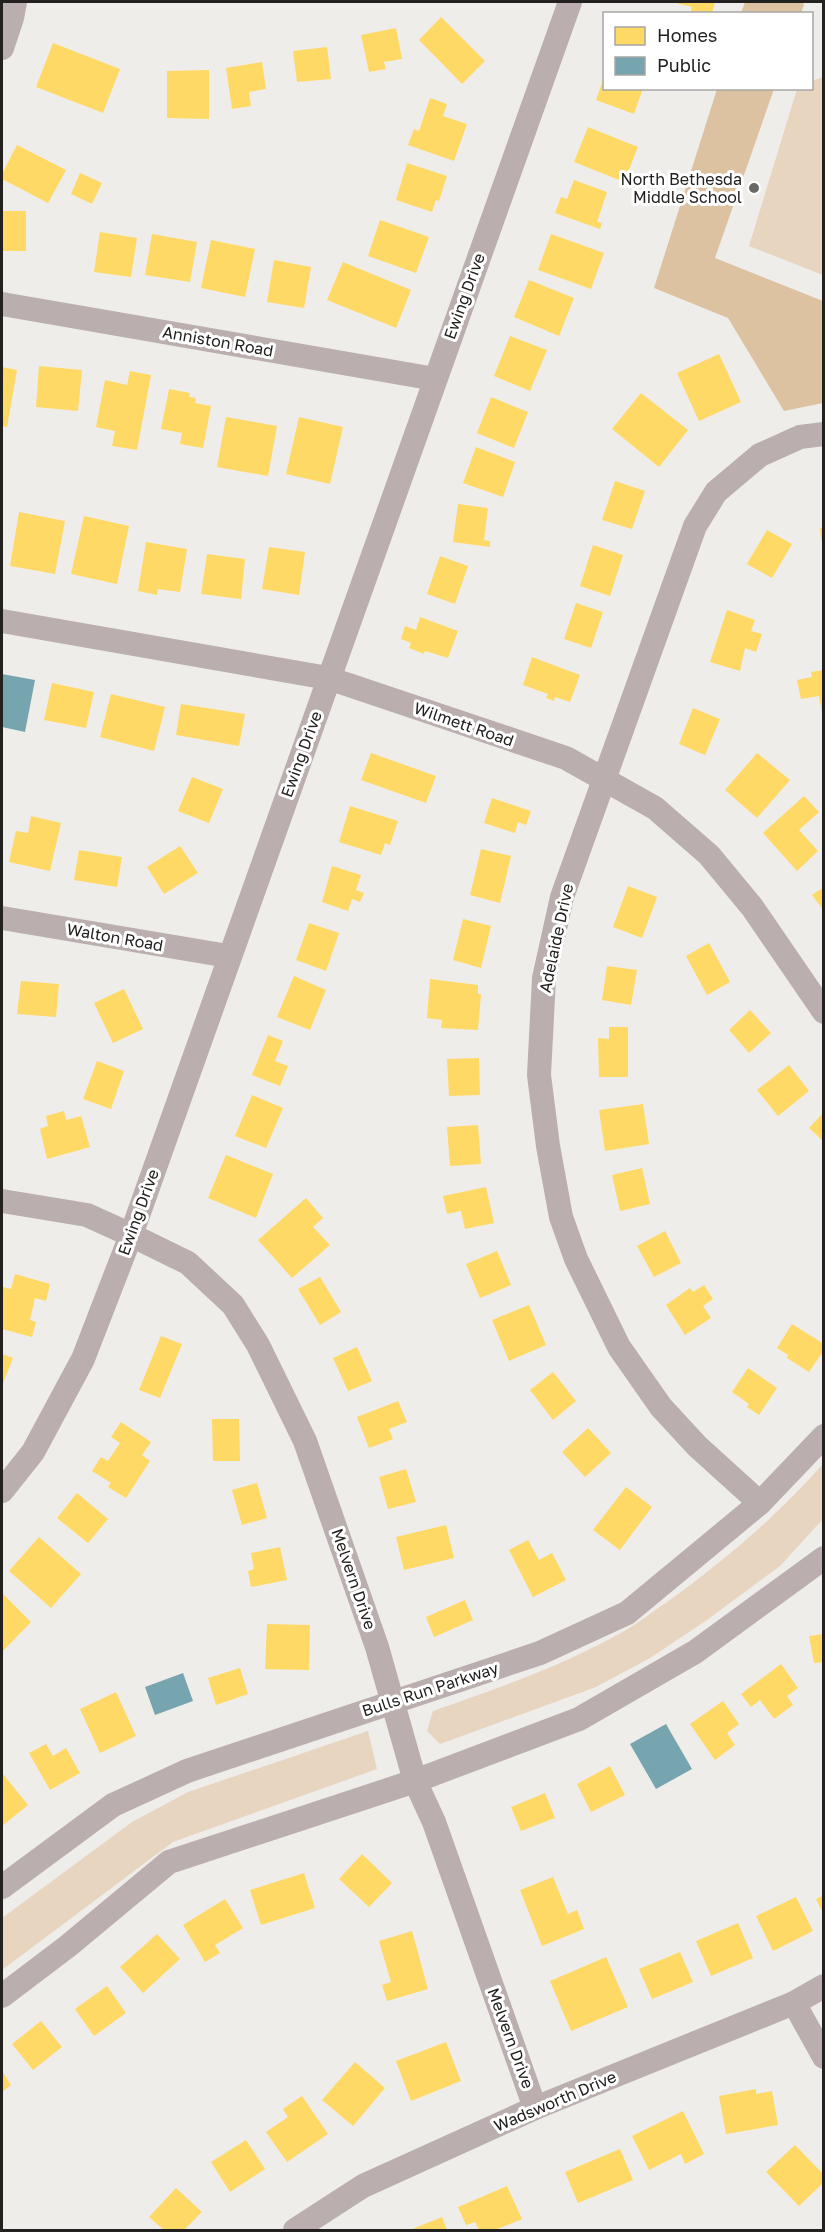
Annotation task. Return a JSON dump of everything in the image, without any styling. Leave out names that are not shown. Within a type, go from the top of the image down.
[{"type":"street","points":[[2,48],[15,2]]},
{"type":"street","name":"Ewing Drive","points":[[2,1491],[33,1452],[83,1359],[130,1235],[570,2]]},
{"type":"street","name":"Anniston Road","points":[[2,304],[435,379]]},
{"type":"street","name":"Adelaide Drive","points":[[760,1503],[697,1446],[661,1407],[619,1347],[576,1258],[561,1216],[548,1146],[539,1075],[544,978],[562,897],[695,526],[716,492],[760,455],[800,437],[824,434]]},
{"type":"street","name":"Wilmett Road","points":[[2,621],[328,678],[566,758],[655,808],[709,855],[752,908],[824,1012]]},
{"type":"street","name":"Walton Road","points":[[2,918],[228,956]]},
{"type":"street","name":"Melvern Drive","points":[[2,1201],[87,1215],[188,1263],[233,1305],[258,1345],[305,1441],[378,1647],[415,1781],[434,1822],[536,2108]]},
{"type":"street","name":"Bulls Run Parkway","points":[[2,1887],[113,1805],[187,1771],[540,1653],[627,1613],[760,1503],[824,1436]]},
{"type":"street","points":[[2,1996],[68,1946],[169,1862],[415,1781],[579,1719],[695,1652],[823,1559]]},
{"type":"street","name":"Wadsworth Drive","points":[[295,2230],[363,2186],[536,2108],[794,2002],[824,1986]]},
{"type":"street","points":[[794,2002],[824,2056]]},
{"type":"shaded area","points":[[745,2],[803,2],[804,5],[801,12],[741,12]]},
{"type":"shaded area","points":[[824,77],[823,275],[749,246],[797,90],[813,90],[813,81]]},
{"type":"shaded area","points":[[717,90],[774,90],[715,258],[823,301],[823,403],[784,411],[728,318],[654,288]]},
{"type":"shaded area","points":[[823,1464],[823,1519],[780,1566],[707,1620],[650,1658],[596,1687],[440,1744],[427,1731],[433,1711],[556,1665],[603,1643],[636,1624],[688,1587],[749,1537]]},
{"type":"shaded area","points":[[368,1731],[377,1769],[173,1842],[2,1970],[2,1918],[132,1822],[188,1792]]},
{"type":"building: Homes","points":[[672,2],[715,2],[712,12],[690,12],[692,7]]},
{"type":"building: Homes","points":[[441,17],[485,61],[462,84],[419,40]]},
{"type":"building: Homes","points":[[396,28],[402,59],[384,62],[386,69],[369,72],[361,35]]},
{"type":"building: Homes","points":[[53,43],[120,69],[103,113],[36,87]]},
{"type":"building: Homes","points":[[327,47],[331,79],[297,82],[293,51]]},
{"type":"building: Homes","points":[[262,62],[266,89],[249,92],[251,106],[232,109],[226,68]]},
{"type":"building: Homes","points":[[209,70],[209,119],[167,118],[167,71]]},
{"type":"building: Homes","points":[[603,80],[603,90],[642,90],[634,114],[596,100]]},
{"type":"building: Homes","points":[[430,98],[447,104],[443,116],[467,124],[454,161],[408,145],[414,129],[419,131]]},
{"type":"building: Homes","points":[[588,127],[638,147],[624,182],[574,162]]},
{"type":"building: Homes","points":[[17,145],[66,170],[48,203],[2,179],[2,174]]},
{"type":"building: Homes","points":[[407,163],[447,176],[439,201],[436,200],[432,212],[396,200]]},
{"type":"building: Homes","points":[[80,173],[102,183],[92,204],[71,194]]},
{"type":"building: Homes","points":[[574,180],[607,192],[597,222],[602,223],[600,229],[555,213],[561,197],[567,199]]},
{"type":"building: Homes","points":[[2,211],[26,211],[26,251],[2,251]]},
{"type":"building: Homes","points":[[380,220],[429,237],[416,273],[368,256]]},
{"type":"building: Homes","points":[[100,232],[137,238],[131,277],[94,272]]},
{"type":"building: Homes","points":[[152,234],[197,242],[190,282],[145,275]]},
{"type":"building: Homes","points":[[551,234],[604,253],[591,289],[538,270]]},
{"type":"building: Homes","points":[[211,240],[255,249],[245,297],[201,288]]},
{"type":"building: Homes","points":[[274,260],[311,267],[304,308],[267,302]]},
{"type":"building: Homes","points":[[343,262],[411,290],[396,328],[327,300]]},
{"type":"building: Homes","points":[[529,280],[574,298],[559,336],[514,317]]},
{"type":"building: Homes","points":[[510,336],[547,350],[530,391],[494,376]]},
{"type":"building: Homes","points":[[719,354],[741,402],[699,421],[677,373]]},
{"type":"building: Homes","points":[[39,366],[82,370],[78,411],[36,407]]},
{"type":"building: Homes","points":[[2,367],[17,370],[7,427],[2,426]]},
{"type":"building: Homes","points":[[130,371],[151,375],[137,450],[112,446],[115,431],[96,427],[105,380],[127,385]]},
{"type":"building: Homes","points":[[169,389],[190,393],[189,397],[196,398],[195,403],[211,406],[203,448],[180,444],[182,433],[161,429]]},
{"type":"building: Homes","points":[[641,393],[688,430],[659,467],[612,429]]},
{"type":"building: Homes","points":[[491,397],[528,412],[514,448],[477,433]]},
{"type":"building: Homes","points":[[226,417],[277,426],[268,476],[217,467]]},
{"type":"building: Homes","points":[[299,417],[343,427],[330,484],[286,474]]},
{"type":"building: Homes","points":[[476,447],[515,462],[503,497],[463,483]]},
{"type":"building: Homes","points":[[615,481],[645,491],[632,529],[602,520]]},
{"type":"building: Homes","points":[[458,504],[488,508],[484,540],[490,541],[490,547],[453,542]]},
{"type":"building: Homes","points":[[19,512],[65,521],[55,574],[10,566]]},
{"type":"building: Homes","points":[[84,516],[129,526],[117,584],[71,574]]},
{"type":"building: Homes","points":[[820,528],[824,528],[824,540],[821,540]]},
{"type":"building: Homes","points":[[767,530],[792,544],[772,578],[747,564]]},
{"type":"building: Homes","points":[[146,542],[187,549],[180,592],[158,589],[157,595],[138,591]]},
{"type":"building: Homes","points":[[593,545],[623,555],[610,596],[580,586]]},
{"type":"building: Homes","points":[[269,547],[305,552],[299,595],[262,589]]},
{"type":"building: Homes","points":[[207,554],[245,559],[241,599],[201,594]]},
{"type":"building: Homes","points":[[440,556],[468,566],[455,604],[427,594]]},
{"type":"building: Homes","points":[[576,603],[603,612],[591,648],[564,639]]},
{"type":"building: Homes","points":[[727,610],[755,620],[751,631],[762,634],[756,652],[745,648],[740,671],[710,662]]},
{"type":"building: Homes","points":[[420,617],[458,631],[448,658],[425,651],[424,654],[409,648],[411,643],[401,639],[405,626],[416,630]]},
{"type":"building: Homes","points":[[532,657],[580,675],[570,702],[555,697],[554,701],[546,698],[548,694],[523,685]]},
{"type":"building: Homes","points":[[824,670],[824,713],[822,713],[819,696],[801,699],[797,680],[812,677],[811,672]]},
{"type":"building: Homes","points":[[52,683],[94,692],[86,728],[44,720]]},
{"type":"building: Homes","points":[[111,694],[165,707],[154,751],[100,737]]},
{"type":"building: Homes","points":[[181,704],[245,714],[239,746],[176,735]]},
{"type":"building: Homes","points":[[693,708],[720,719],[705,755],[679,744]]},
{"type":"building: Homes","points":[[371,753],[436,776],[426,803],[361,780]]},
{"type":"building: Homes","points":[[757,753],[790,780],[757,818],[725,790]]},
{"type":"building: Homes","points":[[192,777],[223,789],[209,823],[178,811]]},
{"type":"building: Homes","points":[[804,796],[819,812],[799,830],[818,851],[797,871],[763,833]]},
{"type":"building: Homes","points":[[492,798],[531,811],[526,825],[518,822],[515,833],[484,823]]},
{"type":"building: Homes","points":[[350,806],[398,821],[390,845],[385,843],[381,855],[339,842]]},
{"type":"building: Homes","points":[[31,816],[61,823],[50,871],[9,862],[16,831],[28,833]]},
{"type":"building: Homes","points":[[180,846],[198,873],[164,894],[147,867]]},
{"type":"building: Homes","points":[[481,849],[511,856],[500,903],[470,895]]},
{"type":"building: Homes","points":[[79,850],[122,857],[117,887],[74,880]]},
{"type":"building: Homes","points":[[332,866],[361,875],[356,890],[364,893],[360,902],[352,899],[348,911],[322,902]]},
{"type":"building: Homes","points":[[628,886],[657,897],[642,938],[613,927]]},
{"type":"building: Homes","points":[[824,887],[824,911],[812,895]]},
{"type":"building: Homes","points":[[463,919],[491,926],[481,968],[453,960]]},
{"type":"building: Homes","points":[[309,923],[339,933],[326,971],[296,960]]},
{"type":"building: Homes","points":[[709,943],[730,982],[707,995],[686,956]]},
{"type":"building: Homes","points":[[607,966],[637,970],[631,1005],[602,1000]]},
{"type":"building: Homes","points":[[294,976],[326,990],[310,1030],[277,1017]]},
{"type":"building: Homes","points":[[430,979],[478,985],[478,994],[481,994],[478,1030],[441,1028],[442,1020],[427,1018]]},
{"type":"building: Homes","points":[[21,981],[59,984],[56,1017],[17,1014]]},
{"type":"building: Homes","points":[[124,989],[143,1029],[113,1043],[94,1003]]},
{"type":"building: Homes","points":[[750,1010],[771,1033],[749,1053],[729,1030]]},
{"type":"building: Homes","points":[[609,1027],[628,1027],[628,1077],[599,1077],[598,1038],[609,1039]]},
{"type":"building: Homes","points":[[268,1035],[283,1041],[275,1061],[288,1066],[280,1086],[252,1075]]},
{"type":"building: Homes","points":[[479,1058],[480,1095],[449,1096],[447,1059]]},
{"type":"building: Homes","points":[[97,1061],[124,1071],[111,1109],[83,1099]]},
{"type":"building: Homes","points":[[789,1065],[809,1091],[778,1116],[757,1090]]},
{"type":"building: Homes","points":[[252,1095],[283,1108],[266,1148],[235,1136]]},
{"type":"building: Homes","points":[[643,1104],[649,1144],[605,1151],[599,1110]]},
{"type":"building: Homes","points":[[64,1111],[66,1120],[81,1116],[90,1147],[47,1159],[40,1129],[48,1126],[46,1116]]},
{"type":"building: Homes","points":[[824,1112],[824,1142],[809,1128]]},
{"type":"building: Homes","points":[[478,1125],[481,1164],[450,1166],[447,1127]]},
{"type":"building: Homes","points":[[226,1155],[273,1174],[256,1218],[208,1198]]},
{"type":"building: Homes","points":[[642,1168],[650,1204],[620,1211],[612,1175]]},
{"type":"building: Homes","points":[[486,1187],[494,1223],[465,1229],[461,1211],[447,1214],[443,1196]]},
{"type":"building: Homes","points":[[306,1198],[323,1218],[313,1227],[330,1245],[292,1278],[258,1240]]},
{"type":"building: Homes","points":[[665,1231],[681,1263],[654,1277],[637,1246]]},
{"type":"building: Homes","points":[[497,1251],[511,1285],[480,1298],[466,1264]]},
{"type":"building: Homes","points":[[15,1274],[50,1284],[46,1301],[35,1298],[30,1320],[36,1322],[32,1337],[2,1329],[2,1291],[3,1287],[11,1289]]},
{"type":"building: Homes","points":[[320,1277],[341,1312],[320,1325],[298,1289]]},
{"type":"building: Homes","points":[[704,1285],[713,1299],[703,1306],[711,1318],[685,1335],[666,1305],[690,1288],[693,1292]]},
{"type":"building: Homes","points":[[529,1305],[546,1345],[509,1361],[492,1320]]},
{"type":"building: Homes","points":[[792,1324],[824,1344],[824,1350],[809,1372],[787,1358],[788,1355],[777,1348]]},
{"type":"building: Homes","points":[[161,1336],[182,1344],[160,1398],[139,1390]]},
{"type":"building: Homes","points":[[357,1347],[372,1381],[348,1391],[333,1358]]},
{"type":"building: Homes","points":[[2,1354],[13,1358],[2,1386]]},
{"type":"building: Homes","points":[[748,1368],[777,1388],[759,1415],[747,1407],[749,1404],[732,1392]]},
{"type":"building: Homes","points":[[553,1372],[576,1401],[553,1420],[530,1390]]},
{"type":"building: Homes","points":[[398,1401],[407,1422],[389,1429],[393,1439],[369,1448],[357,1417]]},
{"type":"building: Homes","points":[[212,1419],[239,1419],[240,1461],[213,1461]]},
{"type":"building: Homes","points":[[121,1422],[151,1442],[142,1455],[150,1461],[126,1498],[108,1487],[111,1483],[92,1471],[101,1457],[108,1461],[120,1443],[111,1437]]},
{"type":"building: Homes","points":[[588,1428],[611,1453],[585,1477],[562,1452]]},
{"type":"building: Homes","points":[[406,1469],[416,1502],[388,1509],[379,1477]]},
{"type":"building: Homes","points":[[257,1483],[267,1518],[242,1525],[232,1490]]},
{"type":"building: Homes","points":[[626,1487],[652,1507],[620,1550],[593,1530]]},
{"type":"building: Homes","points":[[77,1493],[108,1519],[88,1543],[57,1518]]},
{"type":"building: Homes","points":[[446,1525],[454,1558],[404,1570],[396,1537]]},
{"type":"building: Homes","points":[[39,1537],[81,1574],[51,1608],[9,1571]]},
{"type":"building: Homes","points":[[528,1540],[539,1560],[552,1553],[566,1580],[533,1597],[509,1550]]},
{"type":"building: Homes","points":[[280,1547],[287,1580],[251,1587],[248,1571],[254,1569],[251,1553]]},
{"type":"building: Homes","points":[[2,1593],[31,1622],[2,1652]]},
{"type":"building: Homes","points":[[465,1600],[473,1620],[434,1637],[426,1617]]},
{"type":"building: Homes","points":[[267,1624],[310,1625],[309,1670],[265,1669]]},
{"type":"building: Homes","points":[[824,1634],[824,1662],[814,1663],[809,1636]]},
{"type":"building: Homes","points":[[781,1664],[798,1688],[787,1696],[793,1705],[774,1719],[760,1700],[751,1707],[741,1694]]},
{"type":"building: Homes","points":[[240,1668],[248,1694],[216,1705],[208,1678]]},
{"type":"building: Homes","points":[[116,1692],[136,1736],[100,1753],[80,1709]]},
{"type":"building: Homes","points":[[723,1701],[739,1724],[727,1733],[735,1745],[715,1760],[690,1724]]},
{"type":"building: Homes","points":[[46,1744],[53,1756],[66,1748],[80,1773],[50,1790],[29,1753]]},
{"type":"building: Homes","points":[[610,1766],[625,1795],[591,1812],[577,1784]]},
{"type":"building: Homes","points":[[2,1775],[28,1805],[2,1826]]},
{"type":"building: Homes","points":[[545,1793],[555,1818],[521,1831],[511,1807]]},
{"type":"building: Homes","points":[[362,1854],[392,1883],[369,1907],[339,1879]]},
{"type":"building: Homes","points":[[304,1873],[315,1908],[261,1925],[250,1890]]},
{"type":"building: Homes","points":[[553,1877],[568,1914],[577,1910],[584,1929],[542,1946],[520,1890]]},
{"type":"building: Homes","points":[[824,1895],[824,1915],[816,1899]]},
{"type":"building: Homes","points":[[796,1897],[813,1931],[773,1951],[756,1916]]},
{"type":"building: Homes","points":[[225,1899],[243,1928],[215,1945],[220,1953],[205,1962],[183,1925]]},
{"type":"building: Homes","points":[[738,1923],[753,1958],[711,1976],[696,1941]]},
{"type":"building: Homes","points":[[412,1931],[428,1989],[387,2001],[382,1985],[391,1982],[379,1941]]},
{"type":"building: Homes","points":[[157,1934],[180,1959],[143,1993],[120,1967]]},
{"type":"building: Homes","points":[[680,1952],[693,1982],[652,1999],[639,1969]]},
{"type":"building: Homes","points":[[606,1957],[628,2007],[571,2031],[550,1981]]},
{"type":"building: Homes","points":[[107,1986],[126,2013],[94,2036],[75,2009]]},
{"type":"building: Homes","points":[[41,2021],[62,2047],[33,2070],[12,2044]]},
{"type":"building: Homes","points":[[446,2042],[461,2081],[411,2101],[396,2061]]},
{"type":"building: Homes","points":[[355,2062],[385,2088],[353,2126],[322,2100]]},
{"type":"building: Homes","points":[[2,2071],[11,2085],[2,2092]]},
{"type":"building: Homes","points":[[756,2089],[756,2094],[772,2091],[778,2125],[726,2134],[719,2096]]},
{"type":"building: Homes","points":[[302,2096],[328,2134],[287,2162],[266,2132],[288,2117],[283,2109]]},
{"type":"building: Homes","points":[[683,2111],[704,2154],[685,2164],[681,2154],[649,2170],[632,2136]]},
{"type":"building: Homes","points":[[246,2140],[265,2169],[230,2192],[211,2162]]},
{"type":"building: Homes","points":[[795,2145],[824,2175],[824,2182],[799,2206],[766,2172]]},
{"type":"building: Homes","points":[[620,2149],[633,2180],[578,2203],[565,2172]]},
{"type":"building: Homes","points":[[507,2186],[522,2219],[495,2230],[479,2230],[475,2222],[466,2225],[458,2207]]},
{"type":"building: Homes","points":[[176,2188],[202,2212],[184,2230],[164,2230],[149,2217]]},
{"type":"building: Homes","points":[[442,2217],[447,2230],[410,2230]]},
{"type":"building: Public","points":[[2,674],[35,680],[25,732],[2,727]]},
{"type":"building: Public","points":[[183,1673],[193,1701],[155,1715],[145,1687]]},
{"type":"building: Public","points":[[666,1724],[692,1769],[656,1789],[630,1744]]},
{"type":"place","name":"North Bethesda Middle School","points":[[754,188]]}]
